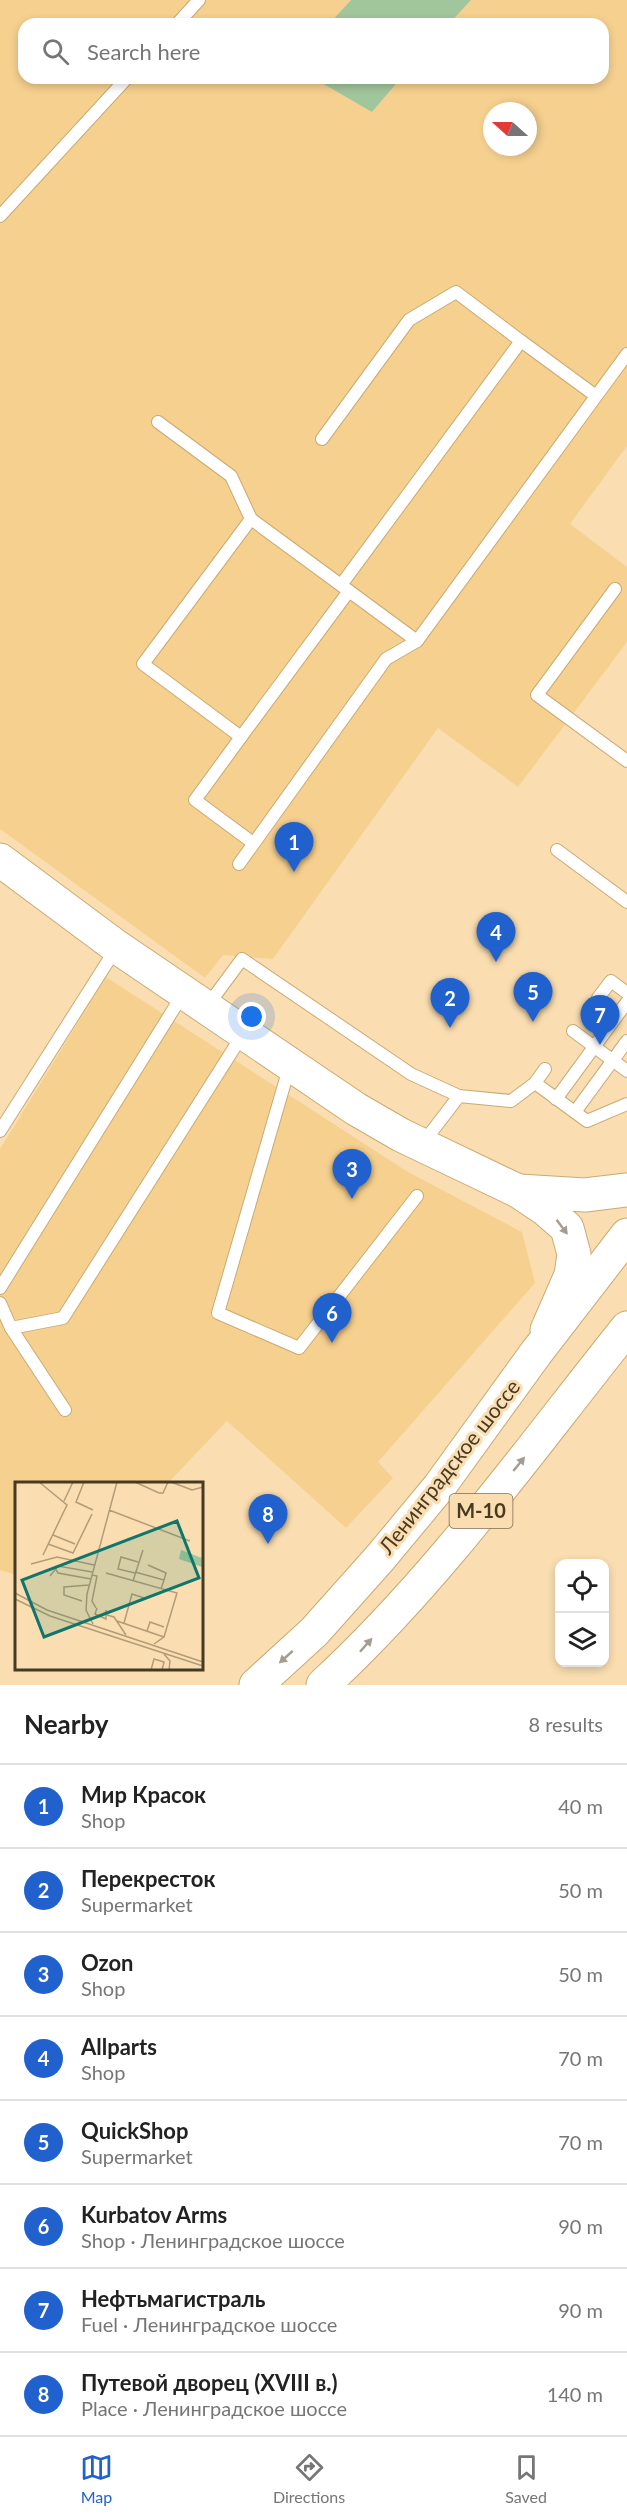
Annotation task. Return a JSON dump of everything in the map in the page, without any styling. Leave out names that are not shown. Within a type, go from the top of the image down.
[{"type":"main road","points":[[0,860],[117,947],[371,1118],[421,1145],[518,1191],[545,1209],[567,1228],[574,1254],[571,1275],[536,1353]]},
{"type":"main road","points":[[518,1191],[585,1195],[627,1190]]},
{"type":"main road","name":"Ленинградское шоссе","points":[[256,1685],[314,1632],[439,1487],[536,1353],[627,1235]]},
{"type":"main road","name":"М-10","points":[[323,1685],[361,1650],[447,1554],[627,1328]]},
{"type":"lane","points":[[182,18],[199,0]]},
{"type":"lane","points":[[0,216],[121,84]]},
{"type":"lane","points":[[322,439],[410,320],[456,292],[596,396]]},
{"type":"lane","points":[[254,843],[195,800],[521,341]]},
{"type":"lane","points":[[238,864],[386,659],[417,641],[627,354]]},
{"type":"lane","points":[[158,422],[231,476],[250,519],[417,641]]},
{"type":"lane","points":[[241,737],[143,664],[250,519]]},
{"type":"lane","points":[[615,589],[537,695],[627,761]]},
{"type":"lane","points":[[557,850],[627,902]]},
{"type":"lane","points":[[0,1131],[117,947]]},
{"type":"lane","points":[[0,1288],[195,1000],[242,959],[411,1074],[459,1096],[511,1101],[535,1083],[545,1069]]},
{"type":"lane","points":[[598,998],[610,981],[627,993]]},
{"type":"lane","points":[[556,1099],[627,1002]]},
{"type":"lane","points":[[573,1031],[627,1071]]},
{"type":"lane","points":[[11,1328],[63,1318],[244,1034]]},
{"type":"lane","points":[[575,1112],[627,1041]]},
{"type":"lane","points":[[290,1065],[218,1313],[299,1348],[417,1196]]},
{"type":"lane","points":[[535,1083],[587,1121],[627,1104]]},
{"type":"lane","points":[[421,1145],[459,1096]]},
{"type":"lane","points":[[0,1303],[11,1328],[65,1410]]},
{"type":"shaded area","points":[[0,0],[351,0],[334,18],[18,18],[18,84],[323,84],[372,112],[396,84],[609,84],[609,18],[454,18],[471,0],[627,0],[627,446],[570,524],[627,567],[627,642],[518,787],[438,728],[273,959],[223,955],[205,978],[0,829]]},
{"type":"shaded area","points":[[106,977],[408,1172],[522,1232],[535,1283],[378,1462],[393,1478],[346,1528],[227,1421],[169,1482],[15,1482],[15,1575],[0,1570],[0,1149]]},
{"type":"green space","points":[[351,0],[471,0],[454,18],[334,18]]},
{"type":"green space","points":[[323,84],[396,84],[372,112]]},
{"type":"place","name":"Мир Красок","points":[[294,872]]},
{"type":"place","name":"Allparts","points":[[496,962]]},
{"type":"place","name":"QuickShop","points":[[533,1022]]},
{"type":"place","name":"Перекресток","points":[[450,1028]]},
{"type":"place","name":"Нефтьмагистраль","points":[[600,1045]]},
{"type":"place","name":"Ozon","points":[[352,1199]]},
{"type":"place","name":"Kurbatov Arms","points":[[332,1343]]},
{"type":"place","name":"Путевой дворец (XVIII в.)","points":[[268,1544]]}]
